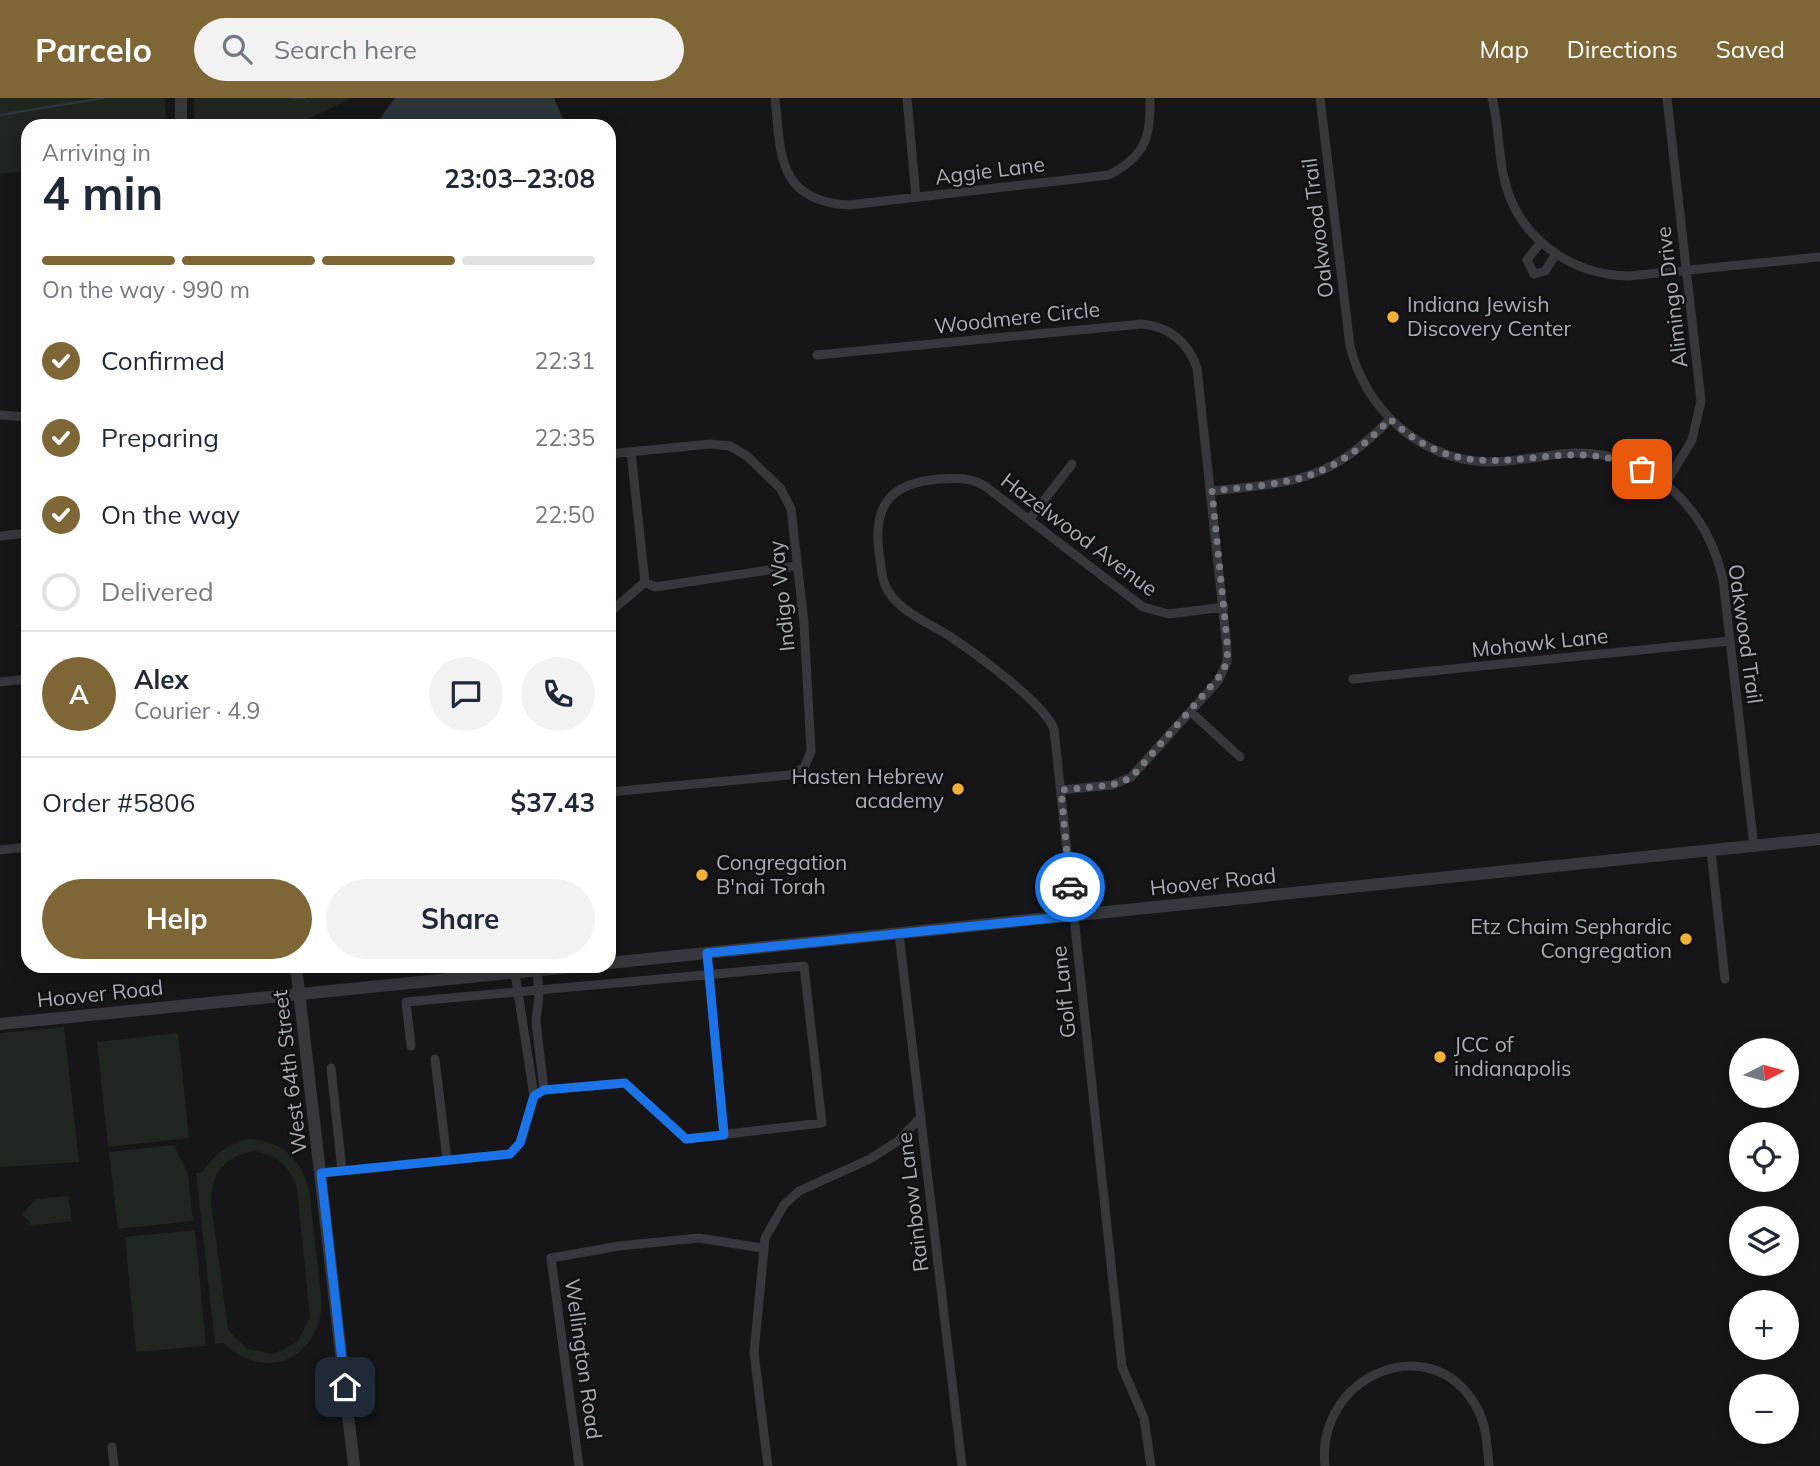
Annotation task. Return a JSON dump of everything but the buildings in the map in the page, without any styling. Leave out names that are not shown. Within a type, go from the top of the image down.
[{"type":"street","points":[[181,98],[181,119]]},
{"type":"street","name":"Aggie Lane","points":[[775,98],[782,166],[806,193],[827,204],[849,205],[1109,175],[1130,164],[1146,144],[1150,98]]},
{"type":"street","points":[[907,98],[916,197]]},
{"type":"street","name":"Oakwood Trail","points":[[1320,98],[1350,346],[1366,387],[1390,419],[1421,443],[1457,458],[1499,462],[1562,454],[1593,454],[1628,463],[1666,483],[1694,511],[1715,549],[1723,580],[1754,847]]},
{"type":"street","points":[[1492,98],[1507,190],[1518,215],[1541,242],[1556,254],[1583,268],[1610,275],[1637,276],[1820,257]]},
{"type":"street","name":"Alimingo Drive","points":[[1666,483],[1691,444],[1701,409],[1667,98]]},
{"type":"street","points":[[1541,242],[1527,260],[1530,271],[1534,274],[1545,271],[1556,254]]},
{"type":"street","name":"Woodmere Circle","points":[[817,355],[1142,324],[1162,328],[1179,338],[1193,356],[1198,372],[1212,491]]},
{"type":"street","points":[[0,415],[21,416]]},
{"type":"street","points":[[1061,790],[1112,785],[1131,778],[1219,681],[1228,651],[1212,491],[1292,481],[1318,474],[1356,452],[1390,419]]},
{"type":"street","name":"Indigo Way","points":[[616,791],[788,775],[796,773],[806,764],[811,751],[804,623],[788,499],[747,456],[734,447],[714,443],[631,452]]},
{"type":"street","points":[[616,453],[631,452],[645,582]]},
{"type":"street","points":[[1028,520],[1072,464]]},
{"type":"street","name":"Hazelwood Avenue","points":[[957,478],[985,486],[1146,609],[1169,614],[1224,607]]},
{"type":"street","name":"Golf Lane","points":[[957,478],[912,483],[897,491],[886,502],[880,513],[877,534],[884,582],[898,604],[960,644],[1046,714],[1056,737],[1122,1367],[1144,1418],[1151,1466]]},
{"type":"street","points":[[0,536],[21,534]]},
{"type":"street","points":[[645,582],[654,587],[796,566]]},
{"type":"street","points":[[616,607],[645,582]]},
{"type":"street","name":"Mohawk Lane","points":[[1353,679],[1730,641]]},
{"type":"street","points":[[0,682],[21,680]]},
{"type":"street","points":[[1191,712],[1240,757]]},
{"type":"street","name":"Hoover Road","points":[[616,962],[1820,839]]},
{"type":"street","points":[[0,850],[21,848]]},
{"type":"street","points":[[1711,851],[1725,979]]},
{"type":"street","name":"Rainbow Lane","points":[[900,934],[962,1466]]},
{"type":"street","points":[[707,953],[724,1135]]},
{"type":"street","points":[[411,1046],[406,1002],[709,972],[804,966],[822,1123],[686,1139],[625,1083],[544,1090],[534,1096]]},
{"type":"street","name":"West 64th Street","points":[[297,973],[354,1466]]},
{"type":"street","name":"Hoover Road","points":[[0,1024],[300,993],[459,973]]},
{"type":"street","points":[[321,1173],[510,1154],[517,1150],[534,1096],[515,973]]},
{"type":"street","points":[[537,973],[539,989],[536,1023],[544,1090]]},
{"type":"street","points":[[435,1059],[447,1160]]},
{"type":"street","name":"West 64th Street","points":[[331,1068],[342,1170]]},
{"type":"street","points":[[768,1466],[754,1353],[763,1276],[762,1248],[772,1222],[799,1191],[870,1159],[898,1141],[921,1117]]},
{"type":"street","name":"Wellington Road","points":[[579,1466],[551,1258],[619,1246],[699,1238],[762,1248]]},
{"type":"street","points":[[1325,1466],[1328,1426],[1347,1392],[1362,1380],[1384,1369],[1415,1367],[1443,1375],[1468,1395],[1482,1420],[1489,1466]]},
{"type":"street","points":[[112,1447],[114,1466]]},
{"type":"shaded area","points":[[0,98],[164,98],[166,119],[21,119],[21,172],[0,174]]},
{"type":"shaded area","points":[[194,98],[352,98],[308,119],[194,119]]},
{"type":"shaded area","points":[[395,98],[554,98],[563,119],[381,119]]},
{"type":"shaded area","points":[[64,1027],[79,1162],[0,1167],[0,1033]]},
{"type":"shaded area","points":[[178,1033],[189,1138],[108,1147],[97,1042]]},
{"type":"shaded area","points":[[248,1139],[280,1147],[295,1160],[305,1178],[309,1190],[322,1304],[318,1324],[300,1352],[272,1363],[239,1355],[223,1343],[215,1344],[196,1173],[203,1172],[217,1155],[228,1147]],"holes":[[[245,1153],[263,1153],[277,1159],[287,1168],[297,1189],[310,1317],[298,1341],[274,1354],[247,1349],[228,1330],[211,1202],[217,1174],[228,1161]]]},
{"type":"shaded area","points":[[174,1145],[188,1174],[193,1221],[118,1229],[109,1152]]},
{"type":"shaded area","points":[[68,1196],[72,1221],[30,1226],[30,1222],[22,1214],[36,1199]]},
{"type":"shaded area","points":[[195,1230],[206,1346],[136,1352],[125,1237]]},
{"type":"waterway","points":[[0,115],[103,98]]},
{"type":"waterway","points":[[292,98],[305,98]]},
{"type":"way so far","points":[[1070,887],[1061,790],[1112,785],[1131,778],[1219,681],[1224,671],[1228,651],[1212,491],[1292,481],[1318,474],[1356,452],[1390,419],[1424,445],[1465,460],[1499,462],[1562,454],[1585,454],[1613,458],[1642,469]]},
{"type":"place","name":"Indiana Jewish Discovery Center","points":[[1393,317]]},
{"type":"place","name":"Hasten Hebrew academy","points":[[958,789]]},
{"type":"place","name":"Congregation B'nai Torah","points":[[702,875]]},
{"type":"place","name":"Etz Chaim Sephardic Congregation","points":[[1686,939]]},
{"type":"place","name":"JCC of indianapolis","points":[[1440,1057]]},
{"type":"route","points":[[345,1387],[321,1173],[510,1154],[517,1150],[520,1143],[534,1096],[544,1090],[617,1082],[631,1087],[686,1139],[724,1135],[707,953],[1073,916],[1070,887]]}]
